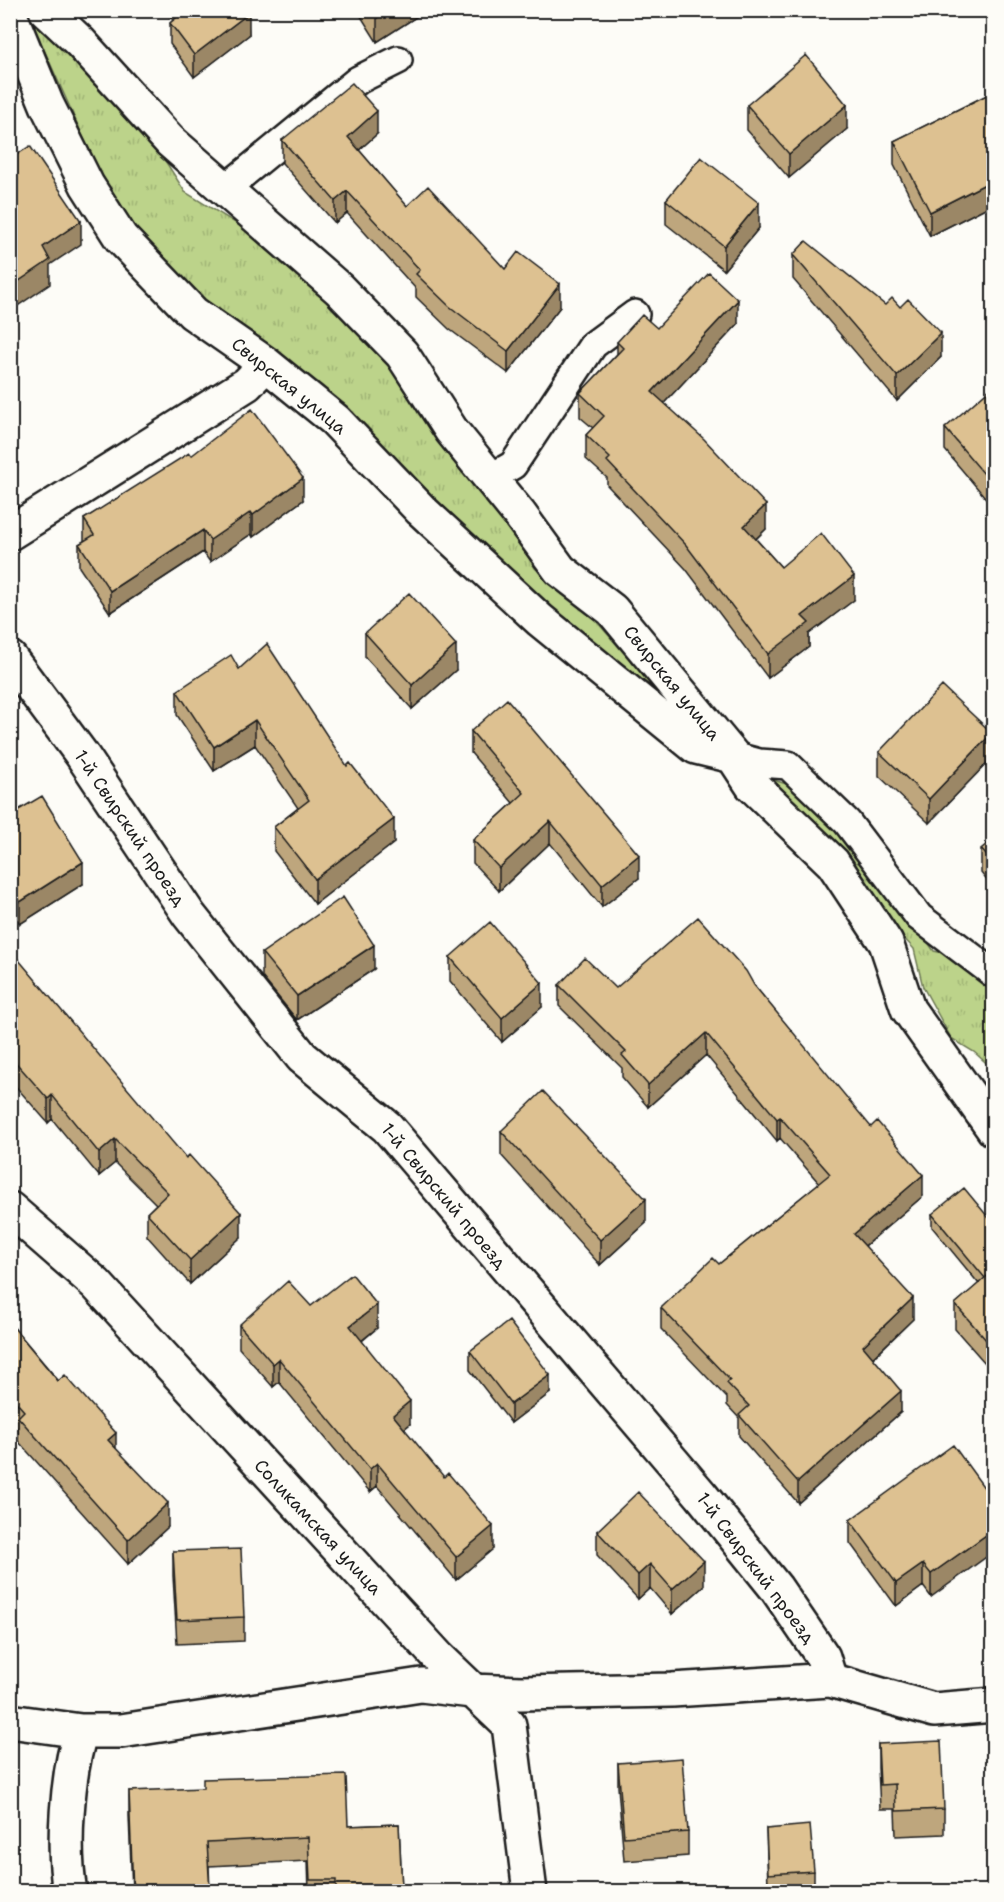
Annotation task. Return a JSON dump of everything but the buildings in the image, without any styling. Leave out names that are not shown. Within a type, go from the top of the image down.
[{"type":"street","name":"Свирская улица","points":[[46,10],[80,42],[170,141],[339,289],[402,354],[451,430],[560,570],[612,610],[733,756],[752,785],[833,863],[886,943],[908,1009],[993,1130]]},
{"type":"street","name":"Свирская улица","points":[[10,15],[47,105],[87,184],[121,238],[193,313],[266,364],[335,420],[421,510],[540,620],[696,747],[733,756]]},
{"type":"street","points":[[10,533],[247,384],[266,364]]},
{"type":"street","name":"1-й Свирский проезд","points":[[10,658],[82,755],[189,915],[302,1057],[387,1127],[679,1469],[776,1588],[824,1657],[830,1680]]},
{"type":"street","name":"Соликамская улица","points":[[10,1209],[96,1284],[472,1691],[509,1725],[530,1892]]},
{"type":"street","points":[[10,1721],[81,1731],[121,1731],[421,1685],[520,1694],[672,1690],[830,1680],[934,1710],[993,1705]]},
{"type":"street","points":[[70,1892],[66,1866],[72,1767],[81,1731]]},
{"type":"lane","points":[[226,188],[357,80],[398,60]]},
{"type":"lane","points":[[490,478],[513,465],[593,345],[635,314]]},
{"type":"lane","points":[[733,756],[759,763],[788,765],[848,822],[919,917],[993,974]]},
{"type":"lane","points":[[886,943],[919,917]]},
{"type":"green space","points":[[33,25],[66,47],[157,148],[185,192],[247,230],[332,302],[388,361],[509,524],[535,568],[591,615],[689,728],[551,615],[425,497],[350,410],[208,306],[139,241],[102,179]]},
{"type":"green space","points":[[767,778],[806,790],[841,837],[901,904],[934,951],[958,956],[993,986],[993,1069],[974,1052],[951,1038],[923,987],[914,949],[878,910]]}]
